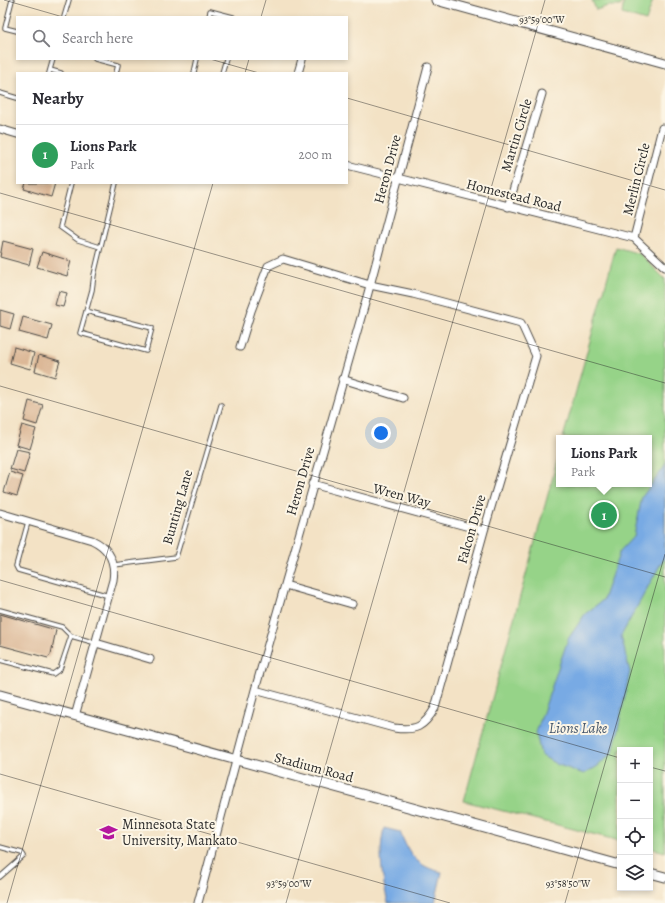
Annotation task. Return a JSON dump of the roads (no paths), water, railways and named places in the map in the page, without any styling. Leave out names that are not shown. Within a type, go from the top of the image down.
[{"type":"street","points":[[436,0],[665,63]]},
{"type":"street","points":[[298,72],[302,60]]},
{"type":"street","name":"Heron Drive","points":[[198,903],[312,484],[370,284],[428,67]]},
{"type":"street","name":"Martin Circle","points":[[508,207],[542,94]]},
{"type":"street","name":"Merlin Circle","points":[[634,238],[662,128]]},
{"type":"street","points":[[0,129],[16,134]]},
{"type":"street","name":"Homestead Road","points":[[348,165],[634,238],[665,267]]},
{"type":"street","points":[[240,347],[251,311],[268,266],[283,259],[370,284]]},
{"type":"street","name":"Falcon Drive","points":[[255,690],[394,728],[406,730],[420,726],[428,720],[434,708],[484,531],[536,356],[521,323],[370,284]]},
{"type":"street","points":[[342,379],[403,398]]},
{"type":"street","name":"Wren Way","points":[[312,484],[484,531]]},
{"type":"street","points":[[0,513],[100,544],[112,557],[114,565],[113,580],[75,716]]},
{"type":"street","points":[[284,585],[352,604]]},
{"type":"street","points":[[96,643],[150,659]]},
{"type":"street","name":"Stadium Road","points":[[0,695],[617,864]]},
{"type":"street","points":[[653,874],[665,877]]},
{"type":"lane","points":[[12,0],[5,28],[16,31]]},
{"type":"lane","points":[[64,16],[69,0]]},
{"type":"lane","points":[[209,16],[210,11],[229,16]]},
{"type":"lane","points":[[50,72],[53,60]]},
{"type":"lane","points":[[99,60],[118,65],[116,72]]},
{"type":"lane","points":[[194,72],[197,60]]},
{"type":"lane","points":[[222,72],[226,60]]},
{"type":"lane","points":[[0,93],[16,98]]},
{"type":"lane","points":[[71,184],[60,227],[78,240],[100,247]]},
{"type":"lane","points":[[86,311],[152,328],[146,351],[80,333],[116,184]]},
{"type":"lane","name":"Bunting Lane","points":[[114,565],[176,557],[221,405]]},
{"type":"lane","points":[[28,522],[16,566],[18,570],[108,596]]},
{"type":"lane","points":[[0,610],[62,628],[71,636],[96,643]]},
{"type":"lane","points":[[0,660],[49,674],[56,673],[60,670],[71,636]]},
{"type":"lane","points":[[0,847],[24,854],[23,858],[0,877]]},
{"type":"water","name":"Lions Lake","points":[[665,463],[665,556],[621,636],[630,672],[613,752],[598,766],[584,774],[556,764],[541,755],[536,733],[568,639],[585,614],[603,600],[620,551],[634,536],[642,497],[649,487],[652,487],[652,484],[662,470]]},
{"type":"water","points":[[384,828],[400,832],[407,847],[420,863],[433,870],[442,872],[435,903],[388,903],[381,856]]},
{"type":"place","name":"Lions Park","points":[[604,515]]},
{"type":"place","name":"Minnesota State University, Mankato","points":[[109,832]]}]
